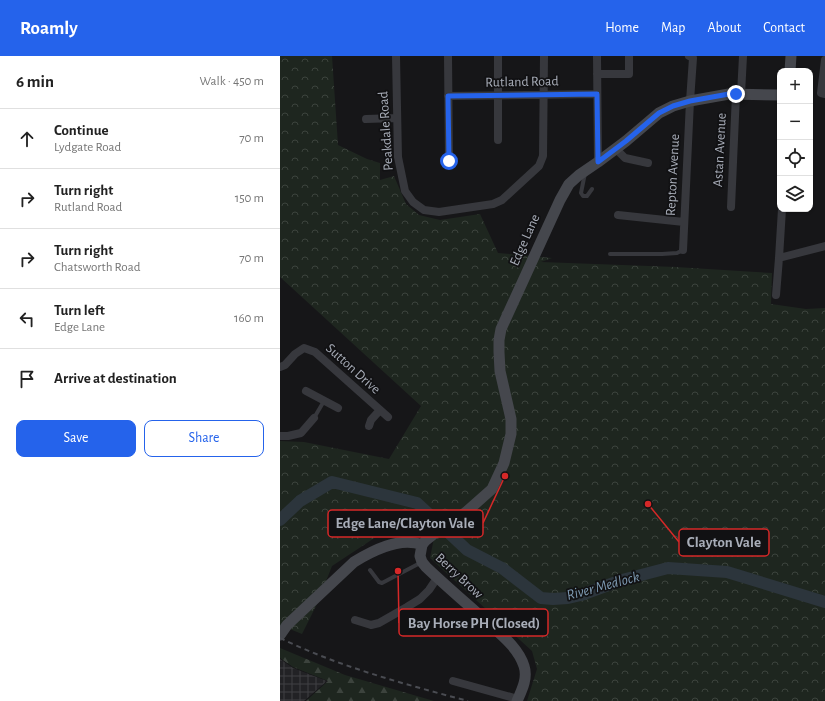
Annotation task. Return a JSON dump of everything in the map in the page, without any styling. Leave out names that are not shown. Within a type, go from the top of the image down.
[{"type":"street","name":"Peakdale Road","points":[[396,56],[398,157],[405,191],[413,202],[424,210],[439,212],[493,204],[502,200],[539,166],[543,156],[544,56]]},
{"type":"street","points":[[448,56],[449,161]]},
{"type":"street","points":[[498,56],[498,140]]},
{"type":"street","points":[[596,56],[598,162]]},
{"type":"street","points":[[597,74],[629,74],[629,56]]},
{"type":"street","name":"Repton Avenue","points":[[683,250],[693,58],[689,56]]},
{"type":"street","name":"Astan Avenue","points":[[731,207],[738,94],[743,56]]},
{"type":"street","points":[[790,68],[791,56]]},
{"type":"street","points":[[825,60],[821,93],[825,94]]},
{"type":"street","name":"Rutland Road","points":[[448,96],[597,94]]},
{"type":"street","name":"Edge Lane","points":[[436,533],[466,512],[492,489],[504,463],[511,434],[511,419],[500,371],[499,340],[501,329],[560,200],[569,184],[585,170],[616,149],[659,113],[673,106],[690,101],[729,94],[777,95]]},
{"type":"street","points":[[366,119],[397,118]]},
{"type":"street","points":[[616,149],[625,158],[648,163]]},
{"type":"street","points":[[776,295],[780,258],[782,212]]},
{"type":"street","points":[[618,215],[684,222]]},
{"type":"street","points":[[780,258],[825,246]]},
{"type":"street","name":"Sutton Drive","points":[[280,367],[285,365],[295,354],[304,348],[315,352],[388,417]]},
{"type":"street","points":[[306,391],[338,408]]},
{"type":"street","points":[[369,426],[371,420],[380,410]]},
{"type":"street","points":[[280,436],[302,433],[314,418]]},
{"type":"street","name":"Berry Brow","points":[[436,533],[422,545],[420,556],[422,562],[437,578],[505,639],[521,658],[525,672],[525,680],[517,700],[453,681]]},
{"type":"street","points":[[280,635],[287,624],[354,562],[365,555],[391,544],[412,542],[422,545]]},
{"type":"street","points":[[355,620],[371,625],[379,623],[420,598],[437,578]]},
{"type":"lane","points":[[585,170],[581,193],[583,196],[586,196],[592,189]]},
{"type":"lane","points":[[610,254],[662,254],[677,253],[683,250]]},
{"type":"lane","points":[[314,418],[324,400]]},
{"type":"lane","points":[[370,570],[379,582],[382,583],[422,562]]},
{"type":"shaded area","points":[[280,659],[293,668],[327,681],[304,701],[280,701]]},
{"type":"green space","points":[[280,56],[332,56],[338,145],[367,159],[380,163],[380,180],[394,176],[406,204],[419,215],[440,220],[480,214],[498,253],[552,258],[541,262],[676,267],[772,273],[771,304],[806,309],[825,308],[825,701],[527,701],[537,669],[532,651],[430,558],[435,533],[410,519],[382,533],[332,566],[317,604],[302,634],[280,625],[280,441],[304,442],[389,459],[421,406],[280,277]]},
{"type":"green space","points":[[280,648],[345,675],[434,701],[306,701],[328,681],[293,667],[280,658]]},
{"type":"waterway","name":"River Medlock","points":[[280,520],[300,501],[332,482],[417,503],[467,550],[502,568],[541,598],[568,598],[581,595],[622,580],[668,568],[727,572],[825,602]]},
{"type":"railway","points":[[280,638],[326,658],[349,666],[468,701]]},
{"type":"place","name":"Edge Lane/Clayton Vale","points":[[505,476]]},
{"type":"place","name":"Clayton Vale","points":[[648,504]]},
{"type":"place","name":"Bay Horse PH (Closed)","points":[[398,571]]},
{"type":"route","points":[[449,161],[448,96],[597,94],[598,162],[659,113],[673,106],[690,101],[736,94]]}]
